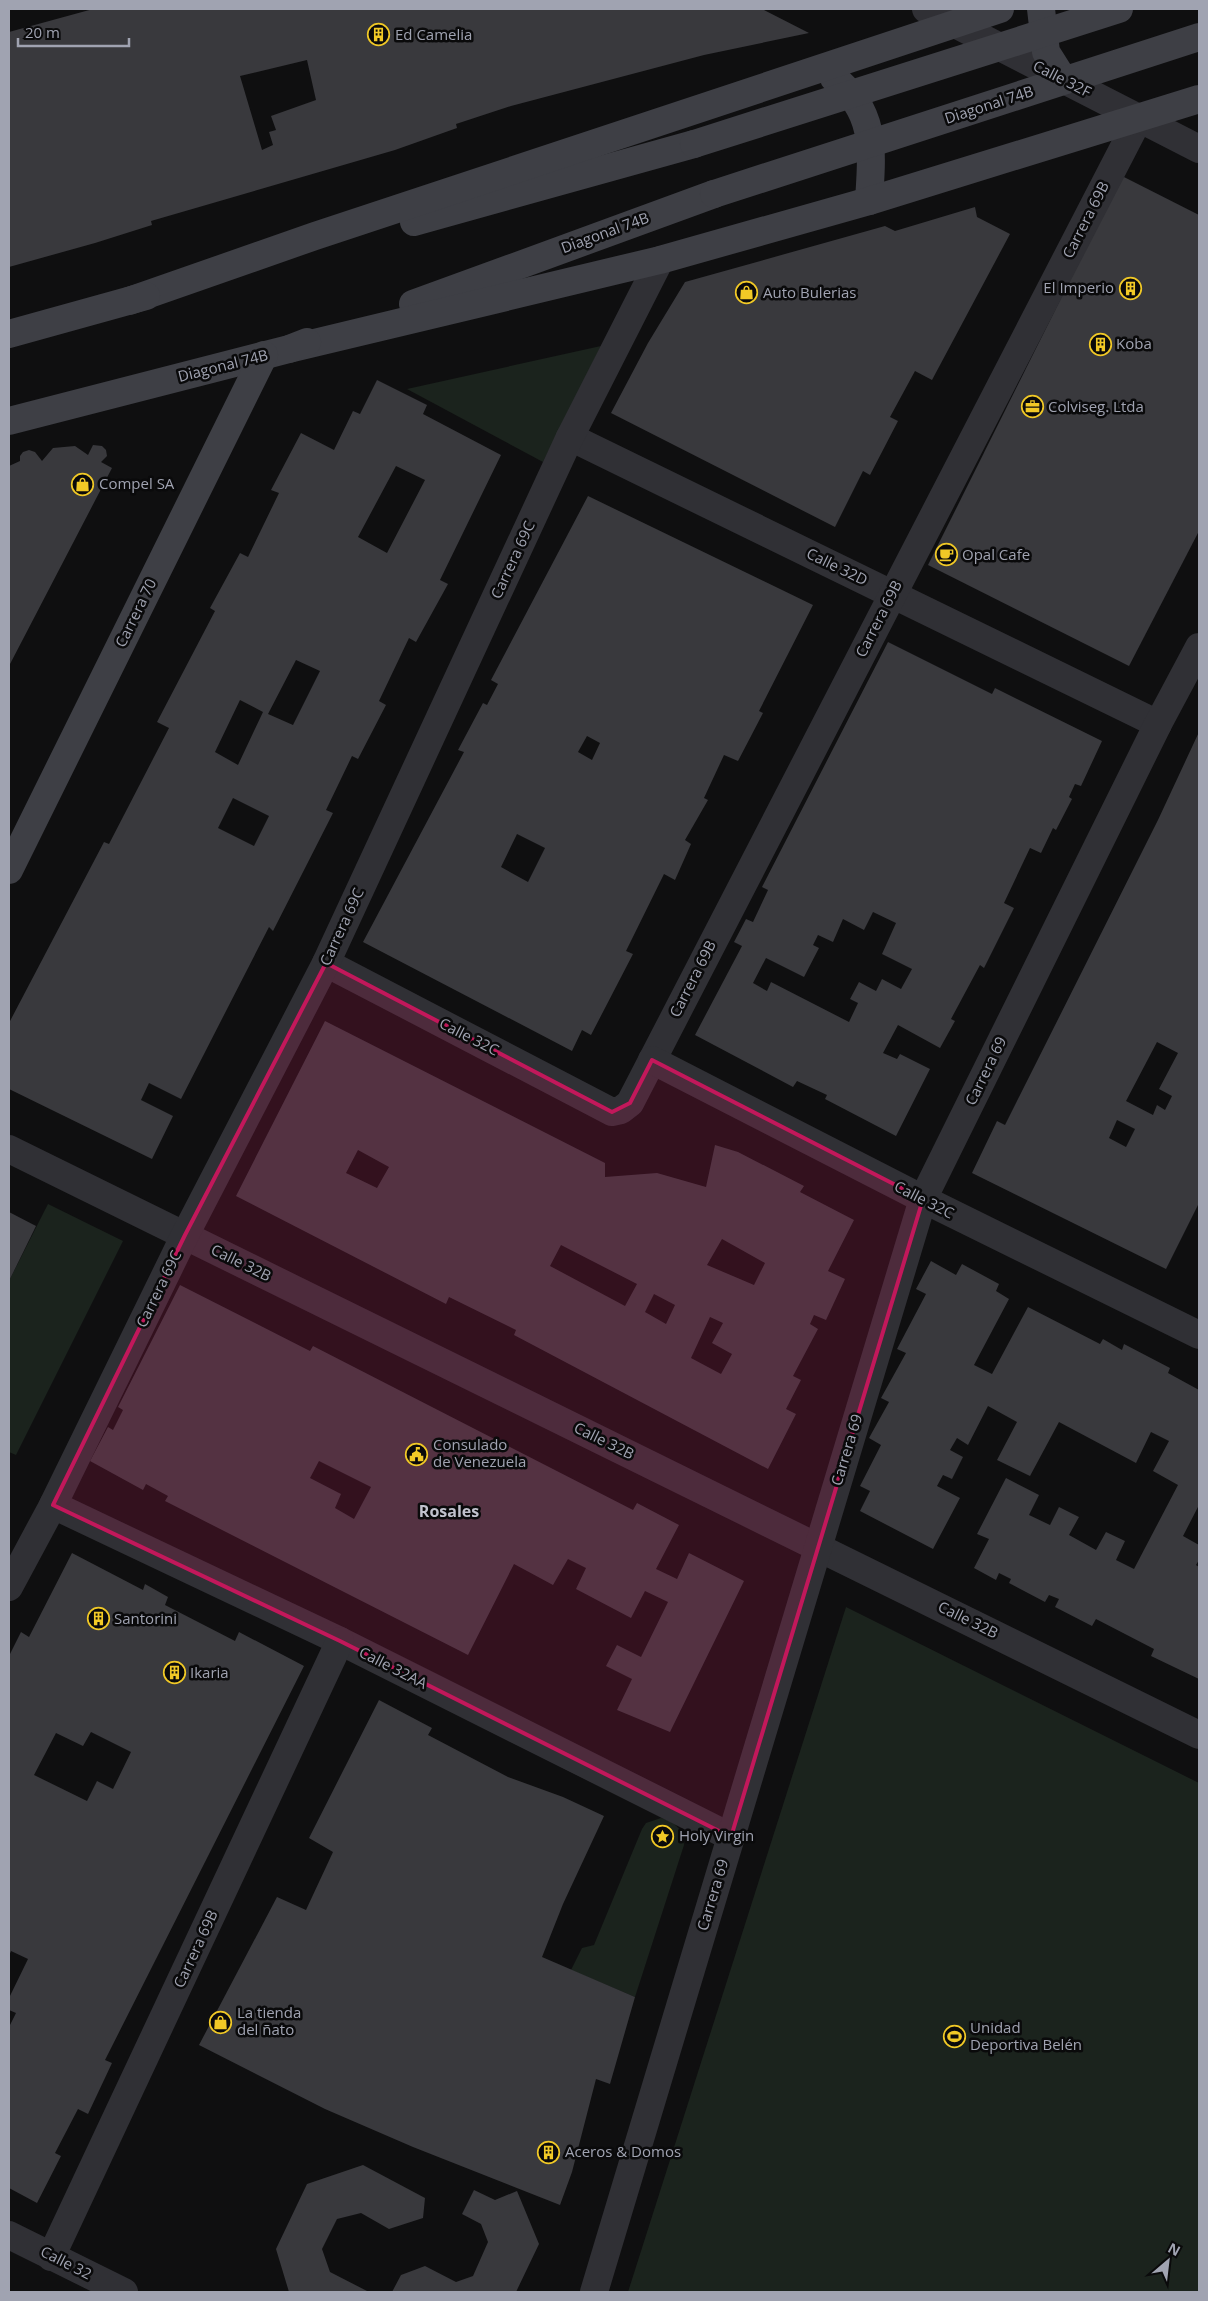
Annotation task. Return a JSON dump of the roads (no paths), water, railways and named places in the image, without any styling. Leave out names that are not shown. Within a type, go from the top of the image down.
[{"type":"main road","points":[[129,301],[315,236],[1000,9]]},
{"type":"main road","points":[[1040,9],[1046,52],[1063,79]]},
{"type":"main road","points":[[9,334],[694,144],[1119,9]]},
{"type":"main road","name":"Diagonal 74B","points":[[9,421],[276,352],[714,194],[1199,37]]},
{"type":"main road","points":[[823,68],[846,87],[861,107],[869,127],[872,151],[869,201]]},
{"type":"main road","points":[[276,352],[660,260],[869,201],[1199,99]]},
{"type":"main road","name":"Carrera 70","points":[[9,870],[276,352]]},
{"type":"street","name":"Calle 32F","points":[[926,9],[1199,149]]},
{"type":"street","name":"Carrera 69B","points":[[612,1112],[621,1110],[630,1104],[1139,118]]},
{"type":"street","name":"Carrera 69C","points":[[9,1587],[53,1505],[185,1236],[326,963],[570,437],[660,260]]},
{"type":"street","name":"Calle 32D","points":[[570,437],[1158,724]]},
{"type":"street","name":"Carrera 69","points":[[594,2292],[923,1200],[1158,724],[1199,647]]},
{"type":"street","name":"Calle 32C","points":[[326,963],[612,1112]]},
{"type":"street","name":"Calle 32C","points":[[652,1060],[923,1200],[1197,1327]]},
{"type":"street","name":"Calle 32B","points":[[9,1149],[1199,1735]]},
{"type":"street","name":"Calle 32AA","points":[[53,1505],[340,1641],[731,1837]]},
{"type":"street","name":"Carrera 69B","points":[[51,2257],[340,1641]]},
{"type":"street","name":"Calle 32","points":[[9,2235],[124,2292]]},
{"type":"place","name":"Ed Camelia","points":[[379,35]]},
{"type":"place","name":"El Imperio","points":[[1130,288]]},
{"type":"place","name":"Auto Bulerias","points":[[747,293]]},
{"type":"place","name":"Koba","points":[[1100,344]]},
{"type":"place","name":"Colviseg. Ltda","points":[[1032,407]]},
{"type":"place","name":"Compel SA","points":[[83,484]]},
{"type":"place","name":"Opal Cafe","points":[[946,555]]},
{"type":"place","name":"Consulado de Venezuela","points":[[417,1454]]},
{"type":"place","name":"Santorini","points":[[98,1619]]},
{"type":"place","name":"Ikaria","points":[[174,1673]]},
{"type":"place","name":"Holy Virgin","points":[[663,1836]]},
{"type":"place","name":"La tienda del ñato","points":[[221,2022]]},
{"type":"place","name":"Unidad Deportiva Belén","points":[[954,2037]]},
{"type":"place","name":"Aceros & Domos","points":[[549,2152]]},
{"type":"district","name":"Rosales","points":[[449,1511]]}]
